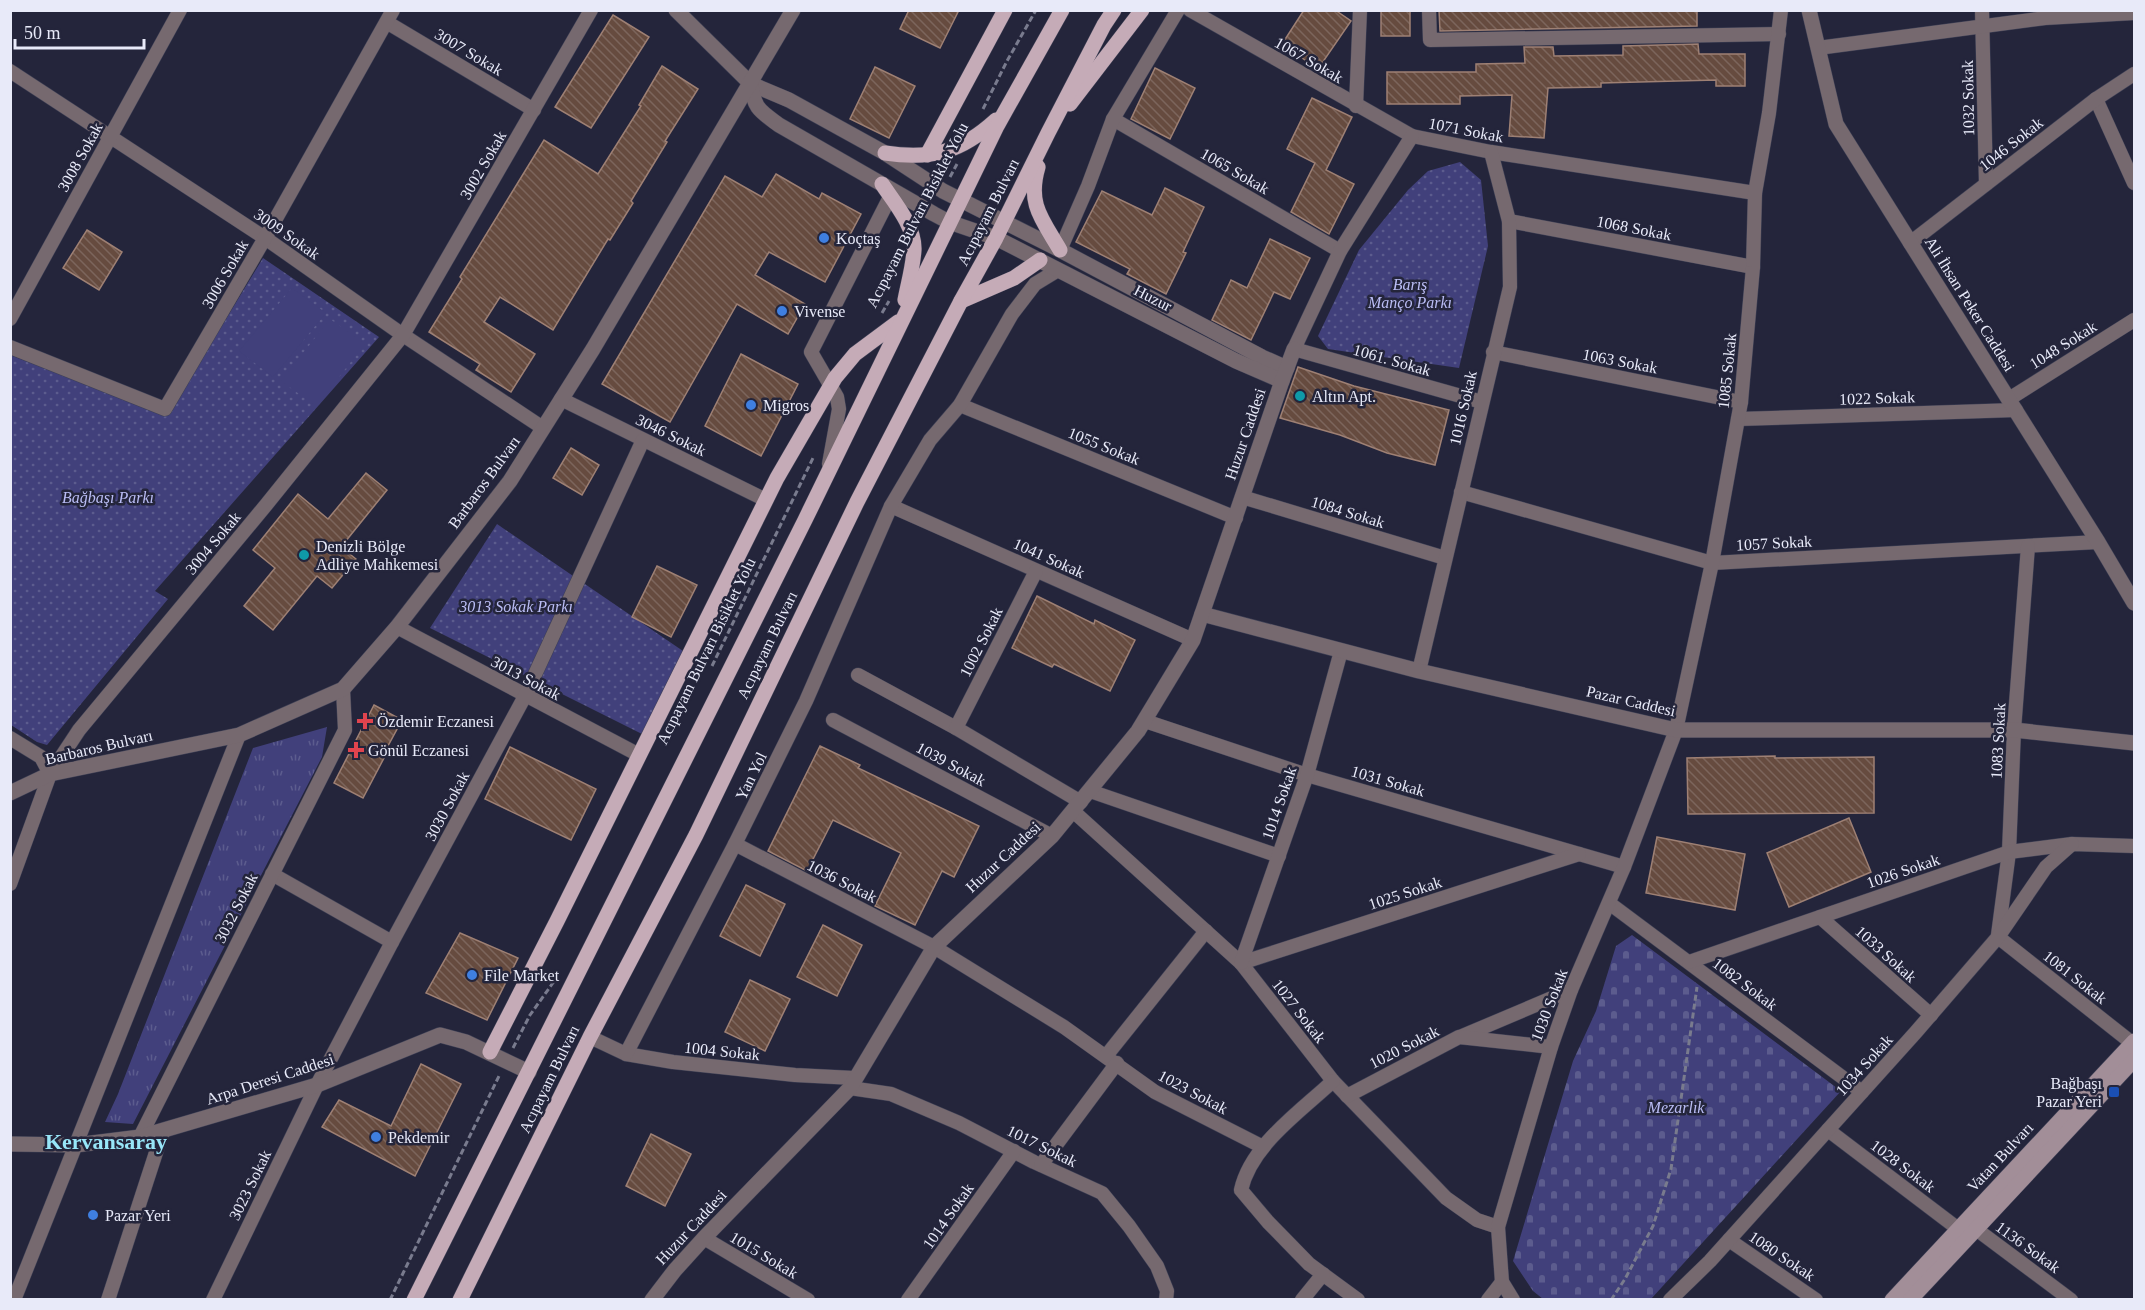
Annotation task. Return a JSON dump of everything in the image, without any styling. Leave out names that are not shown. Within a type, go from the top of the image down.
[{"type":"main road","points":[[927,155],[1005,10]]},
{"type":"main road","name":"Acıpayam Bulvarı","points":[[414,1299],[826,476],[949,222],[1005,112],[1062,10]]},
{"type":"main road","name":"Acıpayam Bulvarı","points":[[460,1299],[590,1037],[696,835],[842,534],[1104,25],[1114,10]]},
{"type":"main road","points":[[1060,250],[1034,197],[1033,184],[1048,133],[1142,10]]},
{"type":"main road","points":[[885,153],[907,156],[927,155],[962,146],[980,135],[1005,112]]},
{"type":"main road","points":[[490,1052],[777,478],[830,386],[855,354],[902,319],[914,247],[908,226],[886,190]]},
{"type":"main road","points":[[961,301],[1014,278],[1040,260]]},
{"type":"main road","name":"Vatan Bulvarı","points":[[1892,1299],[2129,1065],[2133,1042]]},
{"type":"main road","name":"Vatan Bulvarı","points":[[1910,1299],[1967,1225]]},
{"type":"street","name":"3008 Sokak","points":[[10,319],[180,10]]},
{"type":"street","name":"3002 Sokak","points":[[403,335],[591,10]]},
{"type":"street","points":[[676,10],[751,84]]},
{"type":"street","name":"Barbaros Bulvarı","points":[[10,793],[50,774],[239,735],[343,689],[398,627],[510,481],[751,84],[793,10]]},
{"type":"street","points":[[1060,250],[1088,186],[1113,119],[1178,10]]},
{"type":"street","name":"1067 Sokak","points":[[1190,10],[1412,136]]},
{"type":"street","points":[[1356,106],[1360,10]]},
{"type":"street","points":[[1429,10],[1430,40],[1779,34]]},
{"type":"street","name":"1085 Sokak","points":[[1676,730],[1712,563],[1741,402],[1753,267],[1755,193],[1769,112],[1781,10]]},
{"type":"street","name":"Ali İhsan Peker Caddesi","points":[[1809,10],[1836,124],[2134,603]]},
{"type":"street","name":"1032 Sokak","points":[[1982,10],[1986,184]]},
{"type":"street","points":[[1818,48],[2045,18],[2134,13]]},
{"type":"street","name":"3007 Sokak","points":[[390,17],[534,110]]},
{"type":"street","name":"3006 Sokak","points":[[10,347],[165,409],[390,17]]},
{"type":"street","name":"3009 Sokak","points":[[10,71],[265,238],[403,335],[543,428]]},
{"type":"street","name":"1046 Sokak","points":[[1910,243],[2097,99],[2134,74]]},
{"type":"street","name":"Huzur","points":[[751,84],[789,100],[885,153],[943,191],[1262,357],[1285,375],[1236,361],[996,238],[949,222],[886,190],[779,125],[759,110],[753,100],[751,84]]},
{"type":"street","points":[[2097,99],[2134,183]]},
{"type":"street","name":"1065 Sokak","points":[[1113,119],[1340,251]]},
{"type":"street","name":"1071 Sokak","points":[[1294,350],[1340,251],[1412,136],[1491,152],[1755,193]]},
{"type":"street","name":"1016 Sokak","points":[[1419,671],[1509,287],[1509,221],[1491,152]]},
{"type":"street","points":[[826,476],[839,409],[837,397],[810,352],[886,190]]},
{"type":"street","name":"1068 Sokak","points":[[1509,221],[1753,267]]},
{"type":"street","name":"Yan Yol","points":[[626,1054],[806,701],[891,506],[930,440],[960,405],[1012,314],[1035,284],[1058,270]]},
{"type":"street","name":"1048 Sokak","points":[[2012,404],[2134,320]]},
{"type":"street","name":"3004 Sokak","points":[[10,884],[50,774],[79,730],[266,505],[403,335]]},
{"type":"street","points":[[1285,375],[1294,350]]},
{"type":"street","name":"1061. Sokak","points":[[1294,350],[1482,402]]},
{"type":"street","name":"1063 Sokak","points":[[1493,352],[1741,402]]},
{"type":"street","name":"Huzur Caddesi","points":[[652,1299],[704,1238],[852,1083],[934,948],[1052,836],[1145,721],[1193,640],[1285,375]]},
{"type":"street","name":"3046 Sokak","points":[[561,399],[766,500]]},
{"type":"street","name":"1022 Sokak","points":[[1738,419],[2012,404]]},
{"type":"street","name":"1055 Sokak","points":[[960,405],[1236,518]]},
{"type":"street","name":"3030 Sokak","points":[[318,1085],[392,942],[525,696],[643,440]]},
{"type":"street","name":"1057 Sokak","points":[[1461,492],[1712,563],[2098,542]]},
{"type":"street","name":"1084 Sokak","points":[[1242,497],[1445,558]]},
{"type":"street","name":"1041 Sokak","points":[[891,506],[1193,640]]},
{"type":"street","name":"1083 Sokak","points":[[1998,937],[2009,852],[2014,730],[2028,546]]},
{"type":"street","name":"1002 Sokak","points":[[956,728],[1036,571]]},
{"type":"street","name":"Pazar Caddesi","points":[[1202,614],[1419,671],[1676,730],[2014,730],[2134,742]]},
{"type":"street","name":"3013 Sokak","points":[[398,627],[639,755]]},
{"type":"street","name":"1014 Sokak","points":[[1241,963],[1307,775],[1341,651]]},
{"type":"street","points":[[858,675],[956,728],[1081,801],[1279,856]]},
{"type":"street","name":"3032 Sokak","points":[[140,1137],[345,730],[343,689]]},
{"type":"street","name":"1039 Sokak","points":[[833,720],[1052,836]]},
{"type":"street","name":"1031 Sokak","points":[[1145,721],[1307,775],[1624,867]]},
{"type":"street","name":"1030 Sokak","points":[[1513,1299],[1502,1282],[1498,1227],[1551,1047],[1572,990],[1624,867],[1676,730]]},
{"type":"street","points":[[15,1299],[239,735]]},
{"type":"street","points":[[10,738],[41,757],[50,774]]},
{"type":"street","name":"1027 Sokak","points":[[1081,801],[1206,931],[1241,963],[1333,1082],[1446,1198],[1478,1220],[1498,1227]]},
{"type":"street","name":"1036 Sokak","points":[[735,844],[934,948]]},
{"type":"street","name":"1026 Sokak","points":[[1694,966],[1820,917],[2009,852],[2072,844],[2134,846]]},
{"type":"street","name":"1034 Sokak","points":[[1670,1299],[1729,1240],[1862,1092],[1998,937],[2046,867],[2072,844]]},
{"type":"street","name":"1025 Sokak","points":[[1241,963],[1580,854]]},
{"type":"street","points":[[272,874],[392,942]]},
{"type":"street","name":"1082 Sokak","points":[[1609,903],[1862,1092]]},
{"type":"street","name":"1033 Sokak","points":[[1820,917],[1930,1015]]},
{"type":"street","points":[[1041,1165],[1111,1059],[1206,931]]},
{"type":"street","name":"1081 Sokak","points":[[1998,937],[2133,1042]]},
{"type":"street","name":"1023 Sokak","points":[[934,948],[1064,1027],[1155,1092],[1263,1147]]},
{"type":"street","points":[[1459,1037],[1572,990]]},
{"type":"street","name":"Arpa Deresi Caddesi","points":[[10,1144],[76,1145],[140,1137],[318,1085],[440,1035],[466,1042],[529,1072]]},
{"type":"street","name":"1004 Sokak","points":[[590,1037],[626,1054],[673,1062],[852,1083]]},
{"type":"street","name":"1020 Sokak","points":[[1347,1096],[1459,1037],[1551,1047]]},
{"type":"street","points":[[1333,1082],[1263,1147],[1244,1177],[1241,1190],[1309,1264],[1358,1299]]},
{"type":"street","name":"1017 Sokak","points":[[852,1083],[891,1094],[959,1123],[1102,1193],[1157,1266],[1167,1291],[1166,1299]]},
{"type":"street","name":"3023 Sokak","points":[[213,1299],[318,1085]]},
{"type":"street","name":"1028 Sokak","points":[[1828,1130],[1967,1225]]},
{"type":"street","points":[[108,1299],[163,1131]]},
{"type":"street","name":"1014 Sokak","points":[[908,1299],[1014,1151]]},
{"type":"street","name":"1136 Sokak","points":[[1967,1225],[2072,1299]]},
{"type":"street","name":"1015 Sokak","points":[[704,1238],[808,1299]]},
{"type":"street","name":"1080 Sokak","points":[[1729,1240],[1816,1299]]},
{"type":"street","points":[[1302,1299],[1323,1274]]},
{"type":"street","points":[[1488,1299],[1502,1282]]},
{"type":"path","name":"Acıpayam Bulvarı Bisiklet Yolu","points":[[980,116],[1007,61],[1036,10]]},
{"type":"path","name":"Acıpayam Bulvarı Bisiklet Yolu","points":[[943,191],[967,143]]},
{"type":"path","name":"Acıpayam Bulvarı Bisiklet Yolu","points":[[880,317],[891,298]]},
{"type":"path","name":"Acıpayam Bulvarı Bisiklet Yolu","points":[[710,671],[815,453]]},
{"type":"path","points":[[1611,1299],[1625,1279],[1653,1226],[1671,1169],[1694,966]]},
{"type":"path","points":[[390,1299],[530,1015],[557,977]]},
{"type":"green space","name":"Barış Manço Parkı","points":[[1460,162],[1481,180],[1488,246],[1459,368],[1328,349],[1318,336],[1359,250],[1408,190],[1428,171]]},
{"type":"green space","name":"Bağbaşı Parkı","points":[[263,258],[379,337],[155,591],[168,599],[47,745],[37,742],[11,725],[10,355],[168,414]]},
{"type":"green space","points":[[292,288],[326,313],[273,377],[239,351]]},
{"type":"green space","points":[[330,319],[365,344],[316,406],[281,381]]},
{"type":"green space","name":"3013 Sokak Parkı","points":[[497,524],[683,651],[642,734],[430,628]]},
{"type":"green space","points":[[327,727],[322,757],[133,1124],[105,1122],[253,748]]},
{"type":"green space","name":"Mezarlık","points":[[1632,935],[1841,1091],[1651,1299],[1543,1299],[1533,1291],[1513,1261],[1573,1061],[1596,1011],[1616,946]]},
{"type":"building","points":[[909,10],[959,10],[940,48],[900,29]]},
{"type":"building","points":[[1304,10],[1335,10],[1351,21],[1318,69],[1282,44]]},
{"type":"building","points":[[1381,10],[1410,10],[1410,36],[1381,36]]},
{"type":"building","points":[[1439,10],[1697,10],[1697,26],[1440,31]]},
{"type":"building","points":[[613,15],[649,37],[591,128],[555,107]]},
{"type":"building","points":[[1698,44],[1699,54],[1745,54],[1745,86],[1716,86],[1716,80],[1601,83],[1601,87],[1548,88],[1544,138],[1509,136],[1512,95],[1460,96],[1460,104],[1387,104],[1387,72],[1476,72],[1476,64],[1525,63],[1524,47],[1553,47],[1554,56],[1623,55],[1623,46]]},
{"type":"building","points":[[662,66],[698,89],[665,141],[667,142],[631,201],[633,203],[610,240],[608,239],[553,330],[500,297],[484,322],[535,354],[511,392],[476,370],[480,364],[429,332],[544,140],[598,174],[641,106],[639,105]]},
{"type":"building","points":[[875,67],[915,86],[889,138],[850,119]]},
{"type":"building","points":[[1155,68],[1195,88],[1170,139],[1131,119]]},
{"type":"building","points":[[1312,98],[1352,117],[1326,170],[1354,184],[1329,234],[1291,212],[1315,163],[1287,149]]},
{"type":"building","points":[[776,174],[819,199],[822,193],[861,214],[825,282],[769,252],[755,275],[805,304],[788,334],[737,304],[670,422],[602,384],[725,176],[762,197]]},
{"type":"building","points":[[1165,188],[1204,207],[1183,252],[1186,253],[1166,294],[1127,274],[1130,269],[1076,242],[1102,191],[1152,215]]},
{"type":"building","points":[[87,230],[122,252],[99,290],[63,268]]},
{"type":"building","points":[[1270,239],[1310,258],[1290,299],[1274,292],[1251,340],[1212,320],[1231,280],[1247,288]]},
{"type":"building","name":"Migros","points":[[741,354],[798,384],[761,456],[705,426]]},
{"type":"building","points":[[1298,367],[1354,386],[1449,410],[1435,465],[1387,453],[1340,435],[1280,418]]},
{"type":"building","points":[[571,448],[599,465],[582,495],[553,478]]},
{"type":"building","name":"Denizli Bölge Adliye Mahkemesi","points":[[366,473],[387,490],[341,547],[356,559],[332,588],[317,576],[273,630],[244,606],[275,568],[253,550],[298,494],[328,519]]},
{"type":"building","points":[[657,566],[697,585],[671,637],[632,617]]},
{"type":"building","points":[[1037,596],[1094,624],[1095,620],[1135,640],[1110,691],[1054,664],[1052,667],[1012,648]]},
{"type":"building","points":[[374,705],[402,720],[363,798],[334,783]]},
{"type":"building","points":[[820,746],[860,765],[858,768],[979,826],[954,877],[942,871],[915,925],[875,906],[901,853],[833,820],[807,871],[768,851]]},
{"type":"building","points":[[510,747],[596,789],[571,840],[485,799]]},
{"type":"building","points":[[1775,756],[1775,758],[1874,757],[1874,813],[1688,814],[1687,758]]},
{"type":"building","points":[[1849,818],[1871,872],[1789,907],[1767,853]]},
{"type":"building","points":[[1657,837],[1745,854],[1735,910],[1646,893]]},
{"type":"building","points":[[746,885],[785,904],[760,956],[720,936]]},
{"type":"building","points":[[823,925],[862,945],[837,996],[797,977]]},
{"type":"building","name":"File Market","points":[[460,933],[518,958],[487,1020],[426,993]]},
{"type":"building","points":[[750,980],[790,999],[765,1051],[725,1032]]},
{"type":"building","points":[[421,1064],[461,1084],[415,1176],[322,1127],[339,1100],[391,1126]]},
{"type":"building","points":[[651,1134],[691,1154],[665,1206],[626,1186]]},
{"type":"place","name":"Koçtaş","points":[[824,238]]},
{"type":"place","name":"Vivense","points":[[782,311]]},
{"type":"place","name":"Altın Apt.","points":[[1300,396]]},
{"type":"place","name":"Migros","points":[[751,405]]},
{"type":"place","name":"Denizli Bölge Adliye Mahkemesi","points":[[304,555]]},
{"type":"place","name":"Özdemir Eczanesi","points":[[365,721]]},
{"type":"place","name":"Gönül Eczanesi","points":[[356,750]]},
{"type":"place","name":"File Market","points":[[472,975]]},
{"type":"place","name":"Bağbaşı Pazar Yeri","points":[[2114,1092]]},
{"type":"place","name":"Pekdemir","points":[[376,1137]]},
{"type":"place","name":"Pazar Yeri","points":[[93,1215]]},
{"type":"district","name":"Kervansaray","points":[[106,1141]]}]
